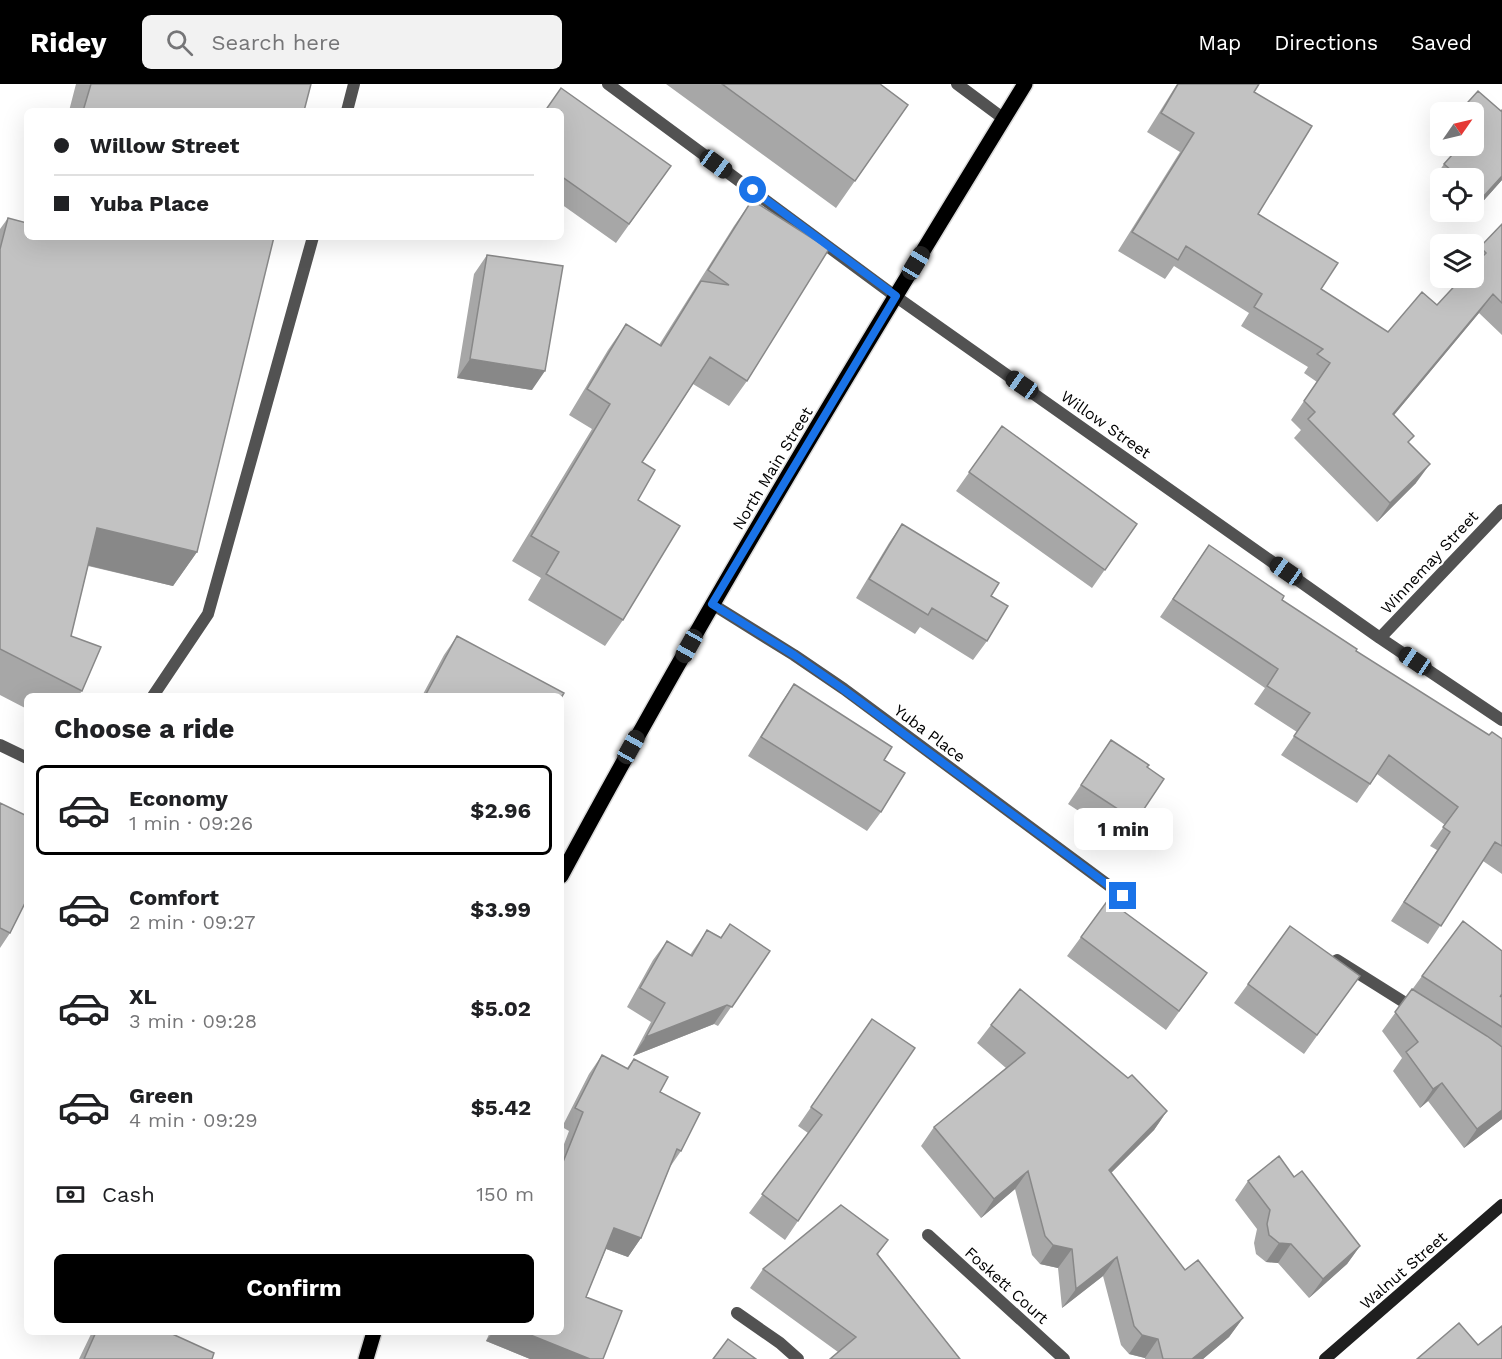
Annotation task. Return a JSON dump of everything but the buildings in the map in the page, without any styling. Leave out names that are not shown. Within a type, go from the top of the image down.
[{"type":"main road","name":"North Main Street","points":[[564,871],[712,604],[1025,84]]},
{"type":"main road","points":[[366,1359],[373,1335]]},
{"type":"street","points":[[348,108],[354,84]]},
{"type":"street","name":"Willow Street","points":[[608,84],[896,296],[1380,638],[1502,720]]},
{"type":"street","points":[[957,84],[1004,119]]},
{"type":"street","points":[[155,693],[208,614],[311,240]]},
{"type":"street","name":"Winnemay Street","points":[[1380,638],[1502,510]]},
{"type":"street","name":"Yuba Place","points":[[712,604],[794,655],[843,689],[1123,896]]},
{"type":"street","points":[[0,745],[24,757]]},
{"type":"street","points":[[1338,960],[1428,1017]]},
{"type":"street","name":"Walnut Street","points":[[1325,1359],[1502,1205]]},
{"type":"street","name":"Foskett Court","points":[[928,1235],[1064,1359]]},
{"type":"street","points":[[737,1313],[780,1343],[798,1359]]},
{"type":"route","points":[[753,190],[896,296],[712,604],[794,655],[843,689],[1123,896]]}]
